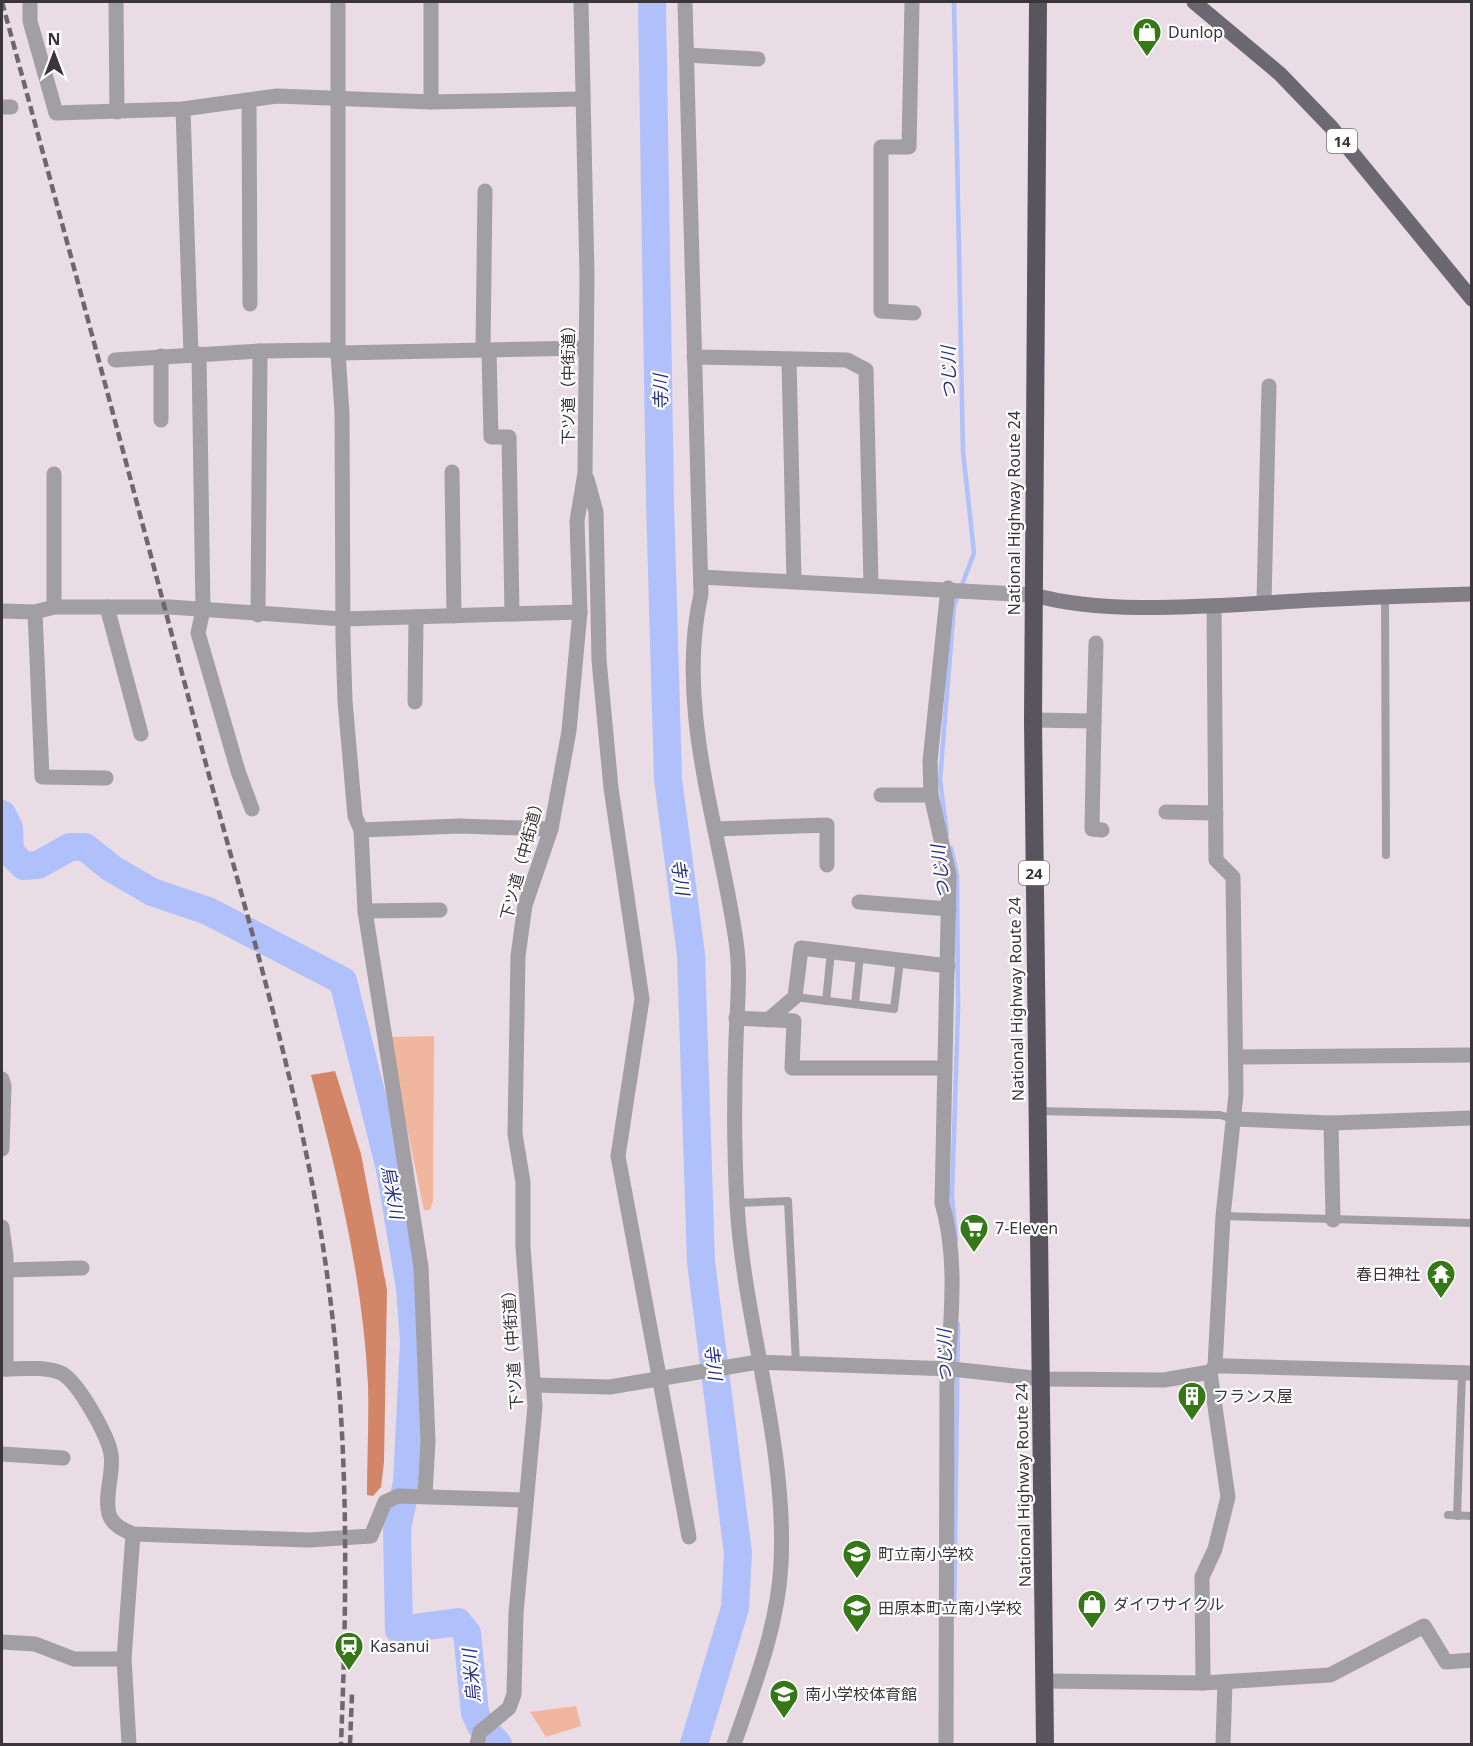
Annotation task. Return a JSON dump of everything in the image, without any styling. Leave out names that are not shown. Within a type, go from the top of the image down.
[{"type":"highway","name":"National Highway Route 24","points":[[1038,2],[1033,720],[1045,1744]]},
{"type":"main road","name":"14","points":[[1194,2],[1280,74],[1330,127],[1472,299]]},
{"type":"street","points":[[30,2],[30,21],[56,113],[183,109],[277,96],[431,102],[582,99]]},
{"type":"street","points":[[116,2],[117,112]]},
{"type":"street","points":[[339,2],[338,353],[342,413],[345,700],[355,816],[361,830],[365,911],[421,1267],[428,1442],[425,1495]]},
{"type":"street","points":[[431,2],[431,102]]},
{"type":"street","name":"下ツ道（中街道）","points":[[477,1744],[480,1732],[509,1708],[514,1694],[516,1612],[536,1406],[523,1247],[524,1182],[515,1134],[518,956],[525,904],[551,829],[569,731],[580,612],[578,521],[585,473],[587,276],[581,2]]},
{"type":"street","points":[[685,2],[701,577],[701,594],[693,631],[695,699],[706,782],[737,945],[733,1128],[737,1203],[755,1362],[778,1473],[781,1566],[774,1617],[734,1744]]},
{"type":"street","points":[[912,2],[909,147],[881,147],[881,311],[914,313]]},
{"type":"street","points":[[686,56],[758,59]]},
{"type":"street","points":[[249,101],[250,304]]},
{"type":"street","points":[[183,109],[195,355],[203,610],[198,633],[238,771],[252,809]]},
{"type":"street","points":[[485,191],[486,350],[491,437],[509,437],[512,613]]},
{"type":"street","points":[[115,360],[260,351],[330,350],[338,353],[586,348]]},
{"type":"street","points":[[258,615],[260,351]]},
{"type":"street","points":[[161,356],[161,420]]},
{"type":"street","points":[[694,357],[847,360],[866,370],[871,585]]},
{"type":"street","points":[[789,359],[794,581]]},
{"type":"street","points":[[1264,603],[1269,386]]},
{"type":"street","points":[[452,472],[454,616]]},
{"type":"street","points":[[585,473],[596,512],[599,660],[611,788],[642,999],[618,1156],[662,1377],[689,1537]]},
{"type":"street","points":[[54,474],[54,607]]},
{"type":"street","points":[[701,577],[958,589],[1034,595],[1067,604],[1214,607],[1385,596],[1472,594]]},
{"type":"street","points":[[946,1744],[954,1369],[951,1358],[950,1228],[942,1203],[949,874],[931,795],[934,709],[958,589]]},
{"type":"street","points":[[2,611],[34,612],[54,607],[107,607],[203,610],[343,619],[580,612]]},
{"type":"street","points":[[107,607],[141,734]]},
{"type":"street","points":[[1203,1683],[1202,1577],[1215,1549],[1228,1497],[1212,1369],[1222,1216],[1237,1058],[1233,877],[1216,860],[1214,607]]},
{"type":"street","points":[[34,612],[42,777],[106,778]]},
{"type":"street","points":[[415,702],[416,617]]},
{"type":"street","points":[[1096,643],[1092,829],[1102,830]]},
{"type":"street","points":[[1033,720],[1094,721]]},
{"type":"street","points":[[881,795],[931,795]]},
{"type":"street","points":[[1166,812],[1216,813]]},
{"type":"street","points":[[716,829],[827,825],[827,864]]},
{"type":"street","points":[[361,830],[459,826],[551,829]]},
{"type":"street","points":[[859,902],[949,909]]},
{"type":"street","points":[[365,911],[441,910]]},
{"type":"street","points":[[768,1020],[795,997],[801,948],[948,966]]},
{"type":"street","points":[[736,1018],[794,1021],[792,1068],[945,1068]]},
{"type":"street","points":[[1237,1058],[1472,1055]]},
{"type":"street","points":[[2,1079],[4,1086],[2,1149]]},
{"type":"street","points":[[1233,1119],[1331,1123],[1472,1118]]},
{"type":"street","points":[[1331,1123],[1333,1220]]},
{"type":"street","points":[[2,1227],[6,1247],[4,1369],[54,1370],[64,1374],[74,1384],[108,1442],[111,1456],[109,1515],[117,1527],[133,1534],[309,1540],[361,1539],[371,1536],[385,1502],[398,1496],[425,1495],[526,1500]]},
{"type":"street","points":[[6,1270],[82,1268]]},
{"type":"street","points":[[533,1385],[610,1387],[755,1362],[954,1369],[1042,1379],[1164,1380],[1212,1369],[1300,1366],[1467,1373]]},
{"type":"street","points":[[2,1454],[63,1458]]},
{"type":"street","points":[[129,1744],[124,1659],[133,1534]]},
{"type":"street","points":[[1045,1681],[1203,1683],[1330,1675],[1424,1626],[1446,1662],[1472,1660]]},
{"type":"street","points":[[2,1642],[34,1644],[74,1659],[124,1659]]},
{"type":"street","points":[[1223,1744],[1225,1682]]},
{"type":"lane","points":[[1385,596],[1386,855]]},
{"type":"lane","points":[[826,1001],[831,952]]},
{"type":"lane","points":[[855,1004],[860,955]]},
{"type":"lane","points":[[795,997],[894,1009],[900,960]]},
{"type":"lane","points":[[1036,1111],[1220,1115],[1233,1119]]},
{"type":"lane","points":[[737,1203],[788,1201],[796,1363]]},
{"type":"lane","points":[[1222,1216],[1472,1223]]},
{"type":"lane","points":[[1467,1373],[1453,1516],[1472,1516]]},
{"type":"shaded area","points":[[434,1036],[433,1201],[430,1210],[424,1210],[388,1037]]},
{"type":"shaded area","points":[[335,1071],[361,1154],[387,1290],[384,1462],[381,1487],[373,1496],[367,1495],[368,1385],[361,1306],[340,1190],[311,1075]]},
{"type":"shaded area","points":[[576,1706],[581,1726],[546,1737],[530,1712]]},
{"type":"waterway","name":"寺川","points":[[652,2],[660,502],[668,779],[691,955],[701,1262],[738,1553],[735,1608],[694,1744]]},
{"type":"waterway","name":"つじ川","points":[[947,834],[940,780],[954,606],[974,553],[963,452],[954,2]]},
{"type":"waterway","name":"烏米川","points":[[2,814],[9,828],[10,852],[24,866],[38,865],[70,847],[85,847],[111,868],[152,892],[208,911],[343,981],[390,1169],[410,1288],[414,1342],[407,1482],[397,1528],[399,1630],[458,1622],[467,1633],[475,1713],[481,1726],[498,1744]]},
{"type":"waterway","name":"つじ川","points":[[951,848],[957,876],[958,1010],[952,1196],[956,1241]]},
{"type":"waterway","points":[[2,856],[10,852]]},
{"type":"waterway","name":"つじ川","points":[[954,1616],[958,1324]]},
{"type":"railway","points":[[2,2],[260,962],[308,1162],[330,1297],[341,1409],[345,1520],[341,1744]]},
{"type":"railway","points":[[350,1744],[352,1694]]},
{"type":"place","name":"Dunlop","points":[[1147,58]]},
{"type":"place","name":"7-Eleven","points":[[974,1254]]},
{"type":"place","name":"春日神社","points":[[1441,1300]]},
{"type":"place","name":"フランス屋","points":[[1192,1422]]},
{"type":"place","name":"町立南小学校","points":[[857,1580]]},
{"type":"place","name":"ダイワサイクル","points":[[1092,1630]]},
{"type":"place","name":"田原本町立南小学校","points":[[857,1634]]},
{"type":"place","name":"Kasanui","points":[[349,1672]]},
{"type":"place","name":"南小学校体育館","points":[[784,1720]]}]
